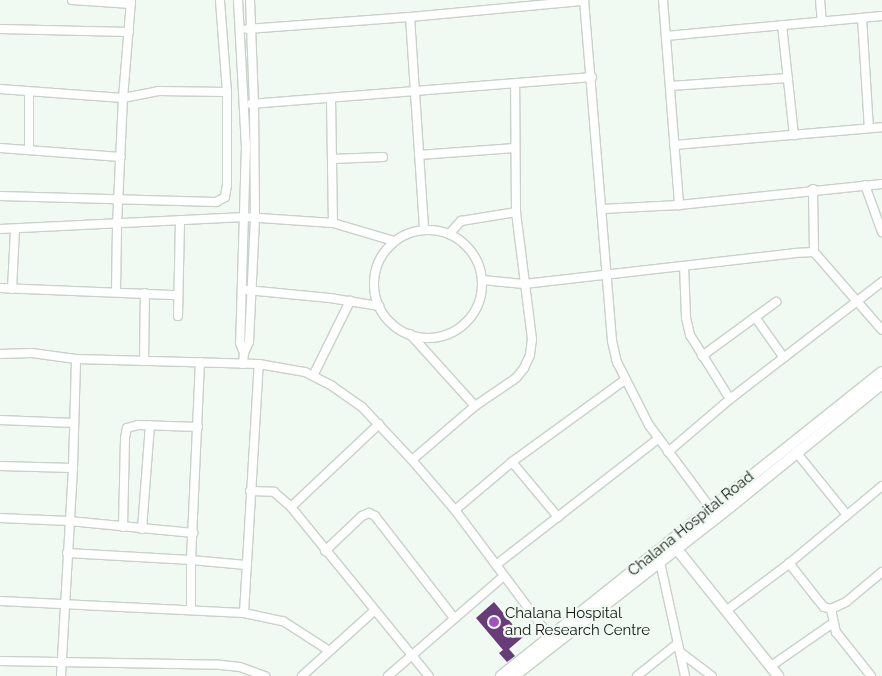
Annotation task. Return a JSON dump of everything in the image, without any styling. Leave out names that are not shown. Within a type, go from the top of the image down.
[{"type":"street","points":[[72,0],[131,2],[123,98],[116,291]]},
{"type":"street","points":[[0,196],[216,202],[225,197],[227,92],[220,0]]},
{"type":"street","points":[[238,0],[244,104],[245,217],[240,343],[244,353],[244,364]]},
{"type":"street","points":[[244,353],[249,342],[255,218],[254,104],[250,0]]},
{"type":"street","points":[[241,30],[410,17],[584,0],[592,77],[612,341],[625,380],[658,439],[714,512]]},
{"type":"street","points":[[663,0],[679,205]]},
{"type":"street","points":[[820,0],[822,22]]},
{"type":"street","points":[[666,36],[882,16]]},
{"type":"street","points":[[410,17],[424,230]]},
{"type":"street","points":[[862,18],[869,128]]},
{"type":"street","points":[[782,26],[794,135]]},
{"type":"street","points":[[0,29],[129,32]]},
{"type":"street","points":[[244,104],[592,77]]},
{"type":"street","points":[[670,86],[788,78]]},
{"type":"street","points":[[412,460],[475,406],[516,378],[524,368],[530,355],[532,339],[516,212],[515,84]]},
{"type":"street","points":[[0,89],[123,98],[158,91],[227,92]]},
{"type":"street","points":[[29,150],[30,92]]},
{"type":"street","points":[[331,98],[333,223]]},
{"type":"street","points":[[674,145],[882,127]]},
{"type":"street","points":[[0,148],[121,157]]},
{"type":"street","points":[[419,154],[515,148]]},
{"type":"street","points":[[332,160],[383,157]]},
{"type":"street","points":[[602,209],[679,205],[813,189],[882,184]]},
{"type":"street","points":[[865,185],[882,232]]},
{"type":"street","points":[[813,189],[814,252],[882,330]]},
{"type":"street","points":[[449,234],[461,222],[516,212]]},
{"type":"street","points":[[0,229],[117,225],[245,217],[333,223],[394,241]]},
{"type":"street","points":[[178,316],[180,220]]},
{"type":"street","points":[[12,288],[14,229]]},
{"type":"street","points":[[424,230],[449,234],[464,243],[475,256],[482,280],[481,296],[475,312],[458,329],[434,337],[410,334],[394,326],[379,306],[375,289],[376,272],[382,256],[394,241],[408,234],[424,230]]},
{"type":"street","points":[[482,280],[524,284],[814,252]]},
{"type":"street","points":[[684,266],[686,317],[690,335],[730,399]]},
{"type":"street","points":[[668,452],[730,399],[882,282]]},
{"type":"street","points":[[0,288],[116,291],[178,295]]},
{"type":"street","points":[[242,290],[350,301],[379,306]]},
{"type":"street","points":[[144,360],[145,293]]},
{"type":"street","points":[[313,376],[350,301]]},
{"type":"street","points":[[702,356],[776,302]]},
{"type":"street","points":[[755,317],[784,358]]},
{"type":"street","points":[[410,334],[475,406]]},
{"type":"street","points":[[0,354],[32,353],[76,359],[259,364],[305,372],[313,376],[332,386],[362,407],[412,460],[455,510],[552,640]]},
{"type":"street","points":[[61,676],[73,468],[76,359]]},
{"type":"street","points":[[191,609],[191,560],[200,362]]},
{"type":"street","points":[[244,613],[259,364]]},
{"type":"street","name":"Chalana Hospital Road","points":[[514,676],[552,640],[714,512],[882,372]]},
{"type":"street","points":[[455,510],[512,462],[625,380]]},
{"type":"street","name":"Chalana Hospital Road","points":[[501,676],[660,562],[714,512],[796,452],[882,384]]},
{"type":"street","points":[[0,420],[74,423]]},
{"type":"street","points":[[291,508],[379,424]]},
{"type":"street","points":[[123,527],[126,431],[132,425],[198,427]]},
{"type":"street","points":[[142,529],[150,425]]},
{"type":"street","points":[[496,565],[658,439]]},
{"type":"street","points":[[796,452],[847,515]]},
{"type":"street","points":[[512,462],[558,517]]},
{"type":"street","points":[[0,466],[73,468]]},
{"type":"street","points":[[728,610],[789,563],[882,486]]},
{"type":"street","points":[[250,491],[274,492],[291,508],[324,551],[429,676]]},
{"type":"street","points":[[324,551],[362,516],[369,513],[375,516],[454,618]]},
{"type":"street","points":[[0,518],[69,521],[193,533]]},
{"type":"street","points":[[676,548],[728,610],[778,676]]},
{"type":"street","points":[[67,553],[246,565]]},
{"type":"street","points":[[660,562],[685,676]]},
{"type":"street","points":[[789,563],[818,600],[831,609],[836,632],[871,676]]},
{"type":"street","points":[[831,609],[846,602],[882,572]]},
{"type":"street","points":[[388,676],[504,576]]},
{"type":"street","points":[[0,602],[191,609],[244,613],[283,621],[328,650]]},
{"type":"street","points":[[302,676],[328,650],[374,611]]},
{"type":"street","points":[[771,666],[833,624]]},
{"type":"street","points":[[637,676],[678,648]]},
{"type":"street","points":[[678,648],[712,676]]},
{"type":"street","points":[[0,661],[221,665],[240,667],[265,676]]},
{"type":"building","points":[[494,602],[523,637],[509,649],[515,656],[507,662],[499,653],[503,650],[476,618]]},
{"type":"place","name":"Chalana Hospital and Research Centre","points":[[494,622]]}]
